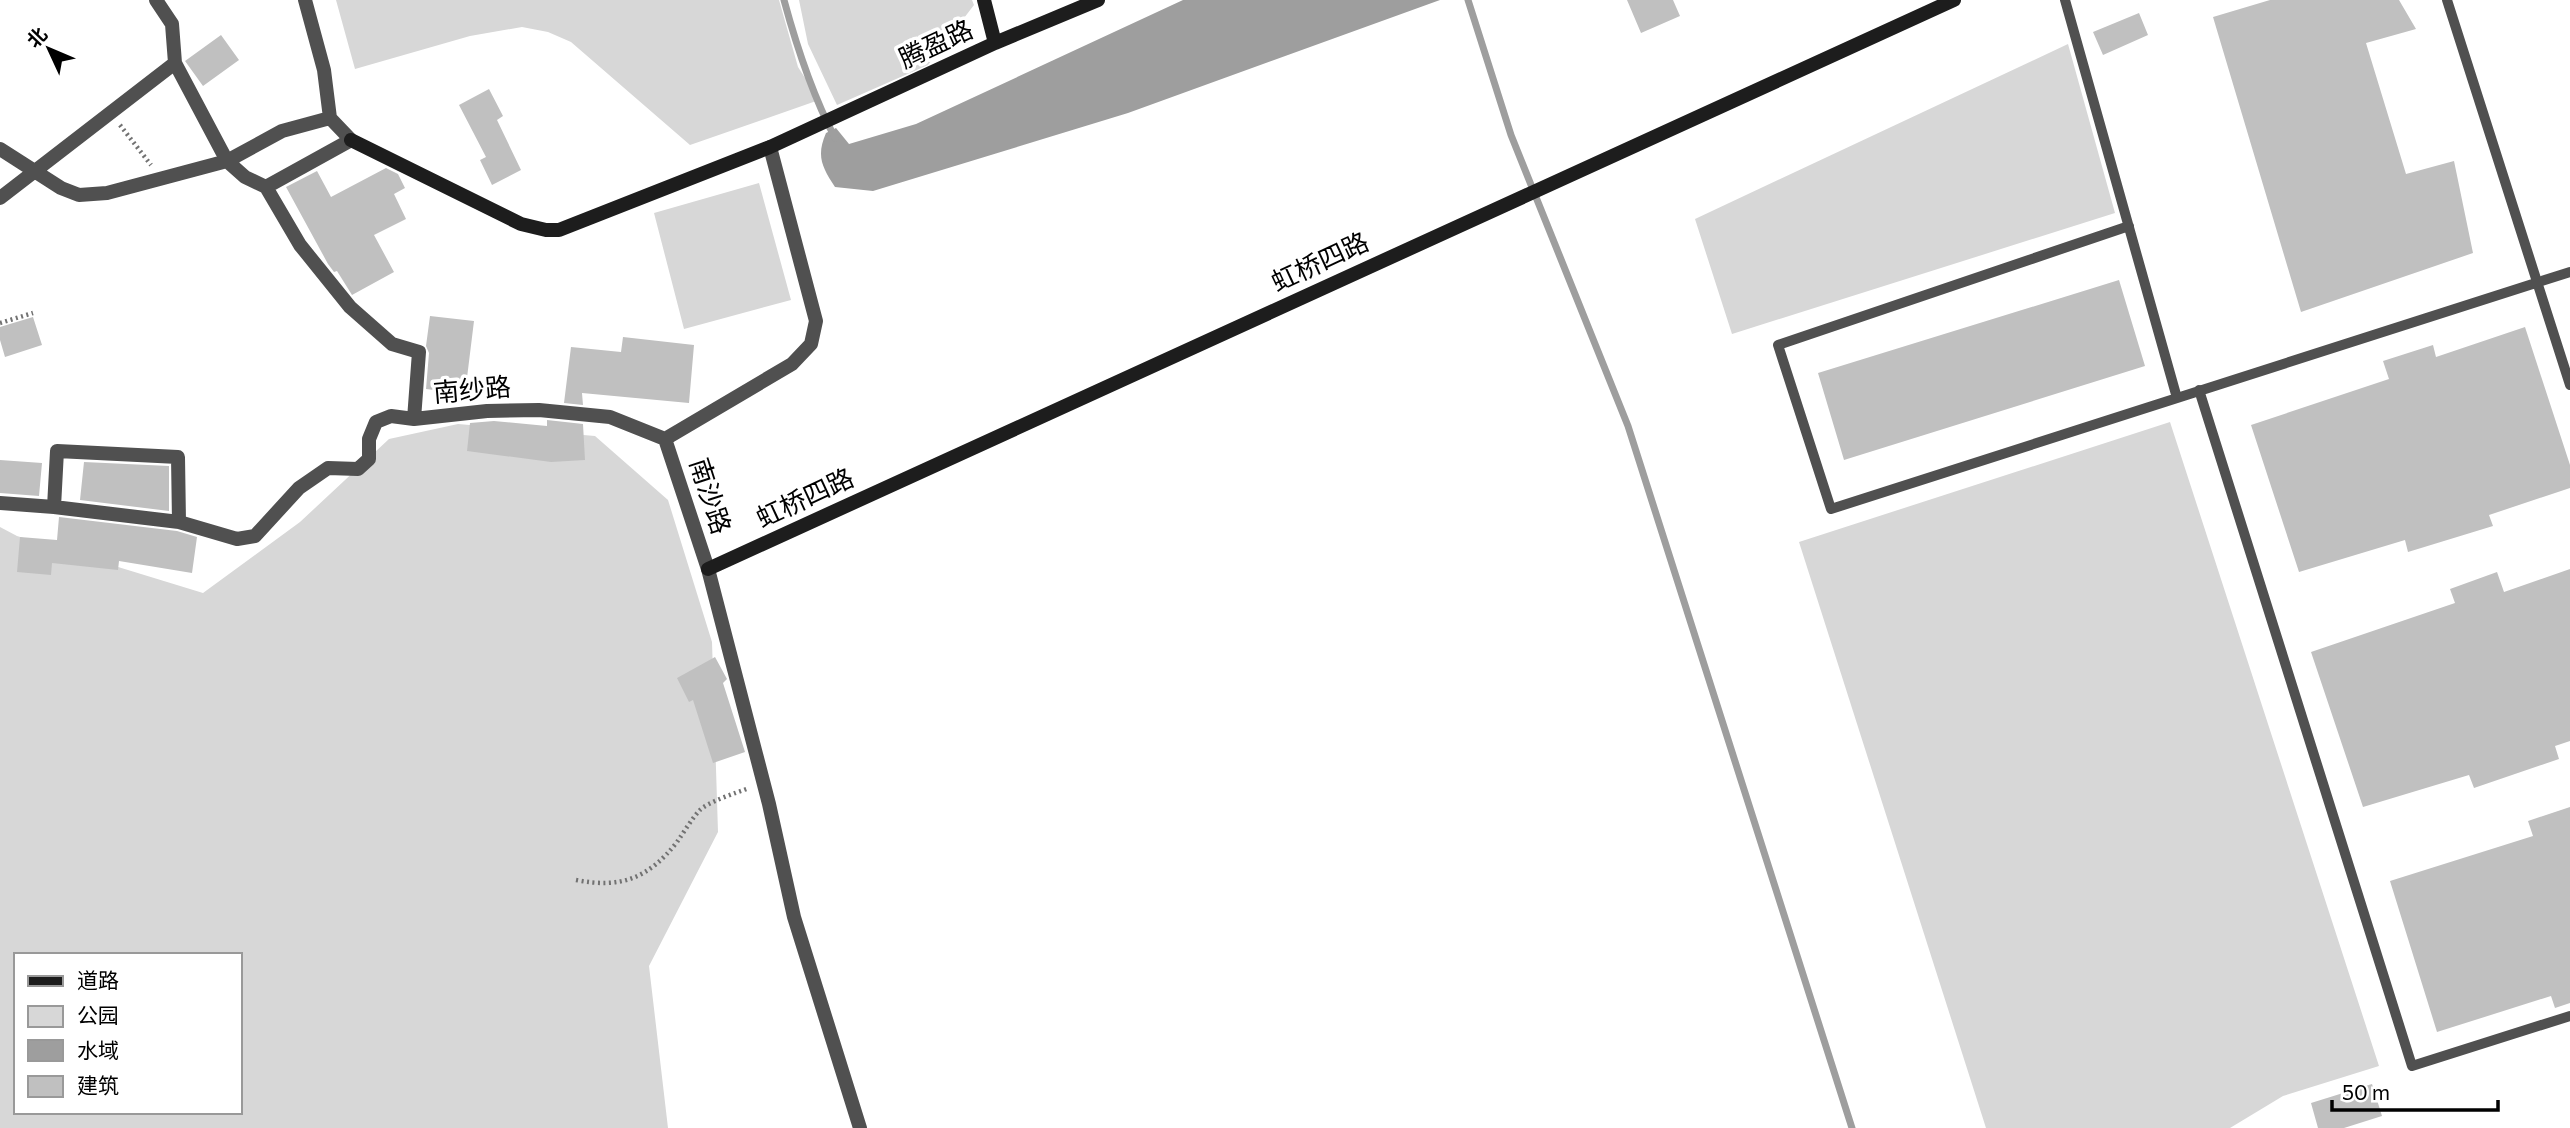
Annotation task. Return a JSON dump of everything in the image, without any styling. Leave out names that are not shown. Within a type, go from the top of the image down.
[{"type":"street","points":[[156,0],[172,24],[175,63],[227,161]]},
{"type":"street","points":[[266,187],[352,140],[330,118],[324,70],[305,0]]},
{"type":"street","points":[[984,0],[995,43]]},
{"type":"street","name":"腾盈路","points":[[352,140],[521,224],[546,230],[571,226],[770,147],[995,43],[1098,0]]},
{"type":"street","name":"虹桥四路","points":[[708,569],[1954,0]]},
{"type":"street","points":[[0,198],[175,63]]},
{"type":"street","points":[[0,149],[61,188],[79,195],[107,193],[227,161],[282,131],[330,118]]},
{"type":"street","points":[[665,439],[792,364],[811,344],[816,321],[770,147]]},
{"type":"street","name":"南纱路","points":[[227,161],[245,177],[266,187],[300,245],[350,307],[392,344],[419,352],[414,419],[487,411],[539,410],[610,417],[665,439]]},
{"type":"street","points":[[0,503],[178,522],[237,539],[255,536],[299,488],[328,468],[358,468],[369,459],[369,439],[376,422],[391,416],[414,419]]},
{"type":"street","name":"南沙路","points":[[665,439],[708,569],[763,782],[794,917],[860,1128]]},
{"type":"street","points":[[54,507],[57,450],[178,457],[178,522]]},
{"type":"lane","points":[[2065,0],[2177,398]]},
{"type":"lane","points":[[2447,0],[2570,385]]},
{"type":"lane","points":[[2129,226],[1779,345],[1831,509],[2570,272]]},
{"type":"lane","points":[[2199,390],[2412,1066],[2570,1016]]},
{"type":"path","points":[[111,113],[161,178]]},
{"type":"path","points":[[0,323],[33,313]]},
{"type":"path","points":[[576,880],[617,884],[636,877],[657,864],[701,808],[763,782]]},
{"type":"green space","points":[[336,0],[779,0],[798,67],[819,100],[690,145],[571,42],[548,32],[522,27],[470,36],[355,69]]},
{"type":"green space","points":[[799,0],[972,0],[974,5],[928,65],[837,105],[808,44]]},
{"type":"green space","points":[[2068,44],[2115,213],[1732,334],[1695,219]]},
{"type":"green space","points":[[759,183],[791,300],[684,329],[654,213]]},
{"type":"green space","points":[[2170,422],[2379,1066],[2283,1096],[2230,1128],[1986,1128],[1799,542]]},
{"type":"green space","points":[[458,424],[595,436],[668,500],[712,642],[718,832],[649,966],[668,1128],[0,1128],[0,527],[17,536],[203,593],[300,522],[389,439]]},
{"type":"water","points":[[1183,0],[1440,0],[1128,113],[873,191],[835,187],[827,173],[821,148],[826,133],[836,128],[849,144],[916,124]]},
{"type":"building","points":[[1627,0],[1673,0],[1680,16],[1641,33]]},
{"type":"building","points":[[2270,0],[2399,0],[2416,29],[2366,43],[2406,174],[2454,161],[2473,253],[2301,312],[2213,17]]},
{"type":"building","points":[[2139,13],[2148,35],[2103,55],[2093,32]]},
{"type":"building","points":[[221,35],[239,60],[203,86],[185,61]]},
{"type":"building","points":[[489,89],[503,116],[497,120],[521,170],[492,185],[480,160],[486,157],[459,105]]},
{"type":"building","points":[[386,168],[398,174],[405,188],[394,194],[406,219],[374,235],[394,272],[352,295],[337,271],[334,272],[328,264],[286,187],[317,171],[331,197]]},
{"type":"building","points":[[2119,280],[2145,366],[1844,460],[1818,373]]},
{"type":"building","points":[[430,316],[474,321],[465,394],[426,389],[429,353],[426,346]]},
{"type":"building","points":[[33,317],[42,345],[5,357],[0,340],[0,327]]},
{"type":"building","points":[[2525,327],[2570,465],[2570,488],[2489,515],[2493,526],[2408,552],[2405,540],[2299,572],[2251,425],[2389,379],[2383,361],[2433,345],[2436,357]]},
{"type":"building","points":[[623,337],[694,345],[689,403],[582,393],[583,405],[564,403],[571,347],[621,352]]},
{"type":"building","points":[[547,420],[583,424],[585,460],[551,462],[467,451],[470,423],[494,421],[547,426]]},
{"type":"building","points":[[0,460],[42,463],[39,496],[0,493]]},
{"type":"building","points":[[84,462],[169,466],[169,511],[80,500]]},
{"type":"building","points":[[59,517],[177,531],[197,537],[192,573],[119,561],[118,570],[52,563],[51,575],[17,572],[20,537],[57,540]]},
{"type":"building","points":[[2570,569],[2570,741],[2555,746],[2559,759],[2474,788],[2469,775],[2363,807],[2311,652],[2455,603],[2450,589],[2497,572],[2504,592]]},
{"type":"building","points":[[715,657],[727,679],[723,683],[745,752],[713,763],[693,700],[689,702],[677,678]]},
{"type":"building","points":[[2570,807],[2570,1003],[2555,1008],[2551,996],[2437,1032],[2390,881],[2533,836],[2528,821]]},
{"type":"building","points":[[2372,1084],[2382,1116],[2344,1128],[2318,1128],[2311,1103]]},
{"type":"waterway","points":[[784,0],[806,70],[835,138]]},
{"type":"waterway","points":[[1468,0],[1511,135],[1628,426],[1852,1128]]}]
